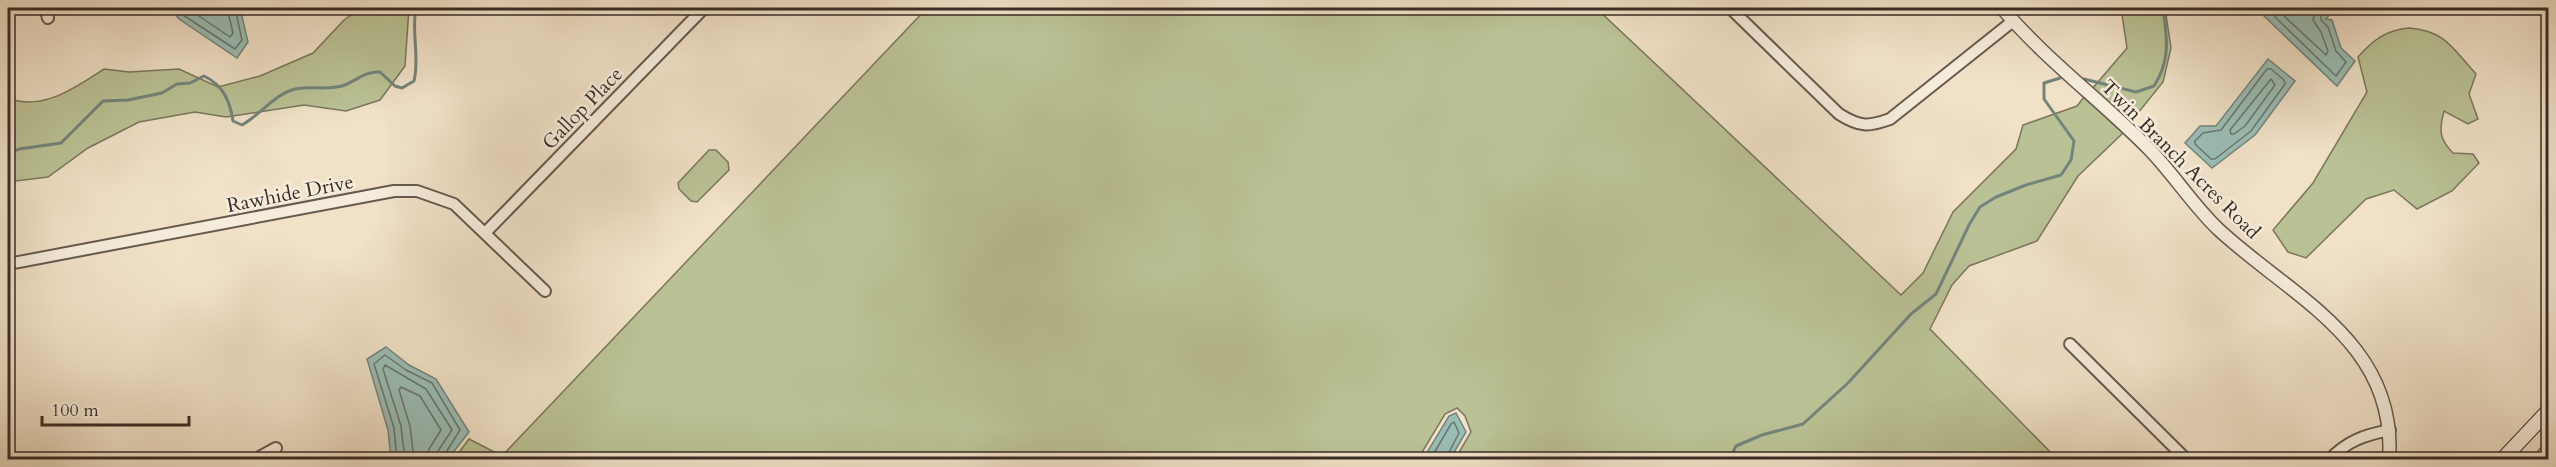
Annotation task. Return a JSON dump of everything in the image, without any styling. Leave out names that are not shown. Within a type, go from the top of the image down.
[{"type":"main road","points":[[2502,459],[2548,411]]},
{"type":"main road","points":[[2540,459],[2548,451]]},
{"type":"street","name":"Gallop Place","points":[[485,233],[704,8]]},
{"type":"street","points":[[1730,8],[1839,114],[1854,123],[1872,126],[1890,119],[2013,21]]},
{"type":"street","name":"Twin Branch Acres Road","points":[[2002,8],[2150,150],[2217,228],[2312,303],[2343,332],[2363,360],[2379,390],[2390,430],[2389,459]]},
{"type":"street","name":"Rawhide Drive","points":[[8,264],[394,191],[417,191],[454,204],[545,291]]},
{"type":"street","points":[[2070,344],[2187,459]]},
{"type":"street","points":[[2329,459],[2357,438],[2390,430]]},
{"type":"street","points":[[254,459],[276,448]]},
{"type":"green space","points":[[361,8],[409,8],[405,66],[380,100],[346,111],[304,105],[226,117],[195,112],[139,122],[88,148],[48,177],[8,182],[8,98],[21,102],[46,100],[70,90],[104,69],[129,72],[179,69],[218,87],[260,76],[313,53],[344,20]]},
{"type":"green space","points":[[927,8],[1596,8],[1901,295],[1923,273],[1953,212],[2016,149],[2023,125],[2077,106],[2084,97],[2123,133],[2078,176],[2037,241],[1969,266],[1952,285],[1930,329],[2057,459],[1455,459],[1471,432],[1465,416],[1457,408],[1445,414],[1418,459],[454,459],[469,439],[502,456]]},
{"type":"green space","points":[[2121,8],[2165,8],[2171,48],[2163,82],[2130,123],[2092,89],[2127,48]]},
{"type":"green space","points":[[2409,28],[2440,37],[2476,74],[2469,94],[2478,119],[2468,124],[2444,111],[2441,134],[2453,153],[2473,154],[2479,163],[2452,191],[2417,209],[2394,190],[2366,199],[2306,258],[2288,252],[2273,230],[2313,183],[2367,92],[2358,57],[2380,37],[2393,31]]},
{"type":"green space","points":[[709,150],[716,150],[728,162],[729,170],[697,202],[691,201],[679,189],[678,183]]},
{"type":"water","points":[[170,8],[240,8],[248,42],[237,58],[179,19]]},
{"type":"water","points":[[2272,8],[2335,8],[2326,19],[2332,20],[2341,48],[2355,61],[2337,86],[2264,16]]},
{"type":"water","points":[[2268,59],[2295,81],[2255,135],[2212,168],[2185,143],[2200,126],[2216,126]]},
{"type":"water","points":[[386,347],[409,365],[436,379],[469,432],[448,459],[391,459],[388,430],[367,359]]},
{"type":"water","points":[[1456,413],[1466,432],[1452,456],[1449,459],[1423,459],[1449,416]]},
{"type":"waterway","points":[[8,154],[19,149],[61,143],[103,101],[128,100],[162,93],[177,84],[190,83],[204,76],[221,89],[228,100],[233,121],[242,125],[281,95],[295,89],[342,86],[370,73],[380,72],[395,86],[402,88],[414,81],[416,72],[414,26],[416,8]]},
{"type":"waterway","points":[[2084,79],[2136,92],[2154,86],[2165,58],[2163,8]]},
{"type":"waterway","points":[[1729,460],[1736,446],[1762,435],[1803,424],[1848,383],[1911,314],[1936,294],[1980,207],[1996,197],[2026,185],[2061,175],[2071,160],[2074,141],[2044,99],[2044,83],[2060,78]]}]
